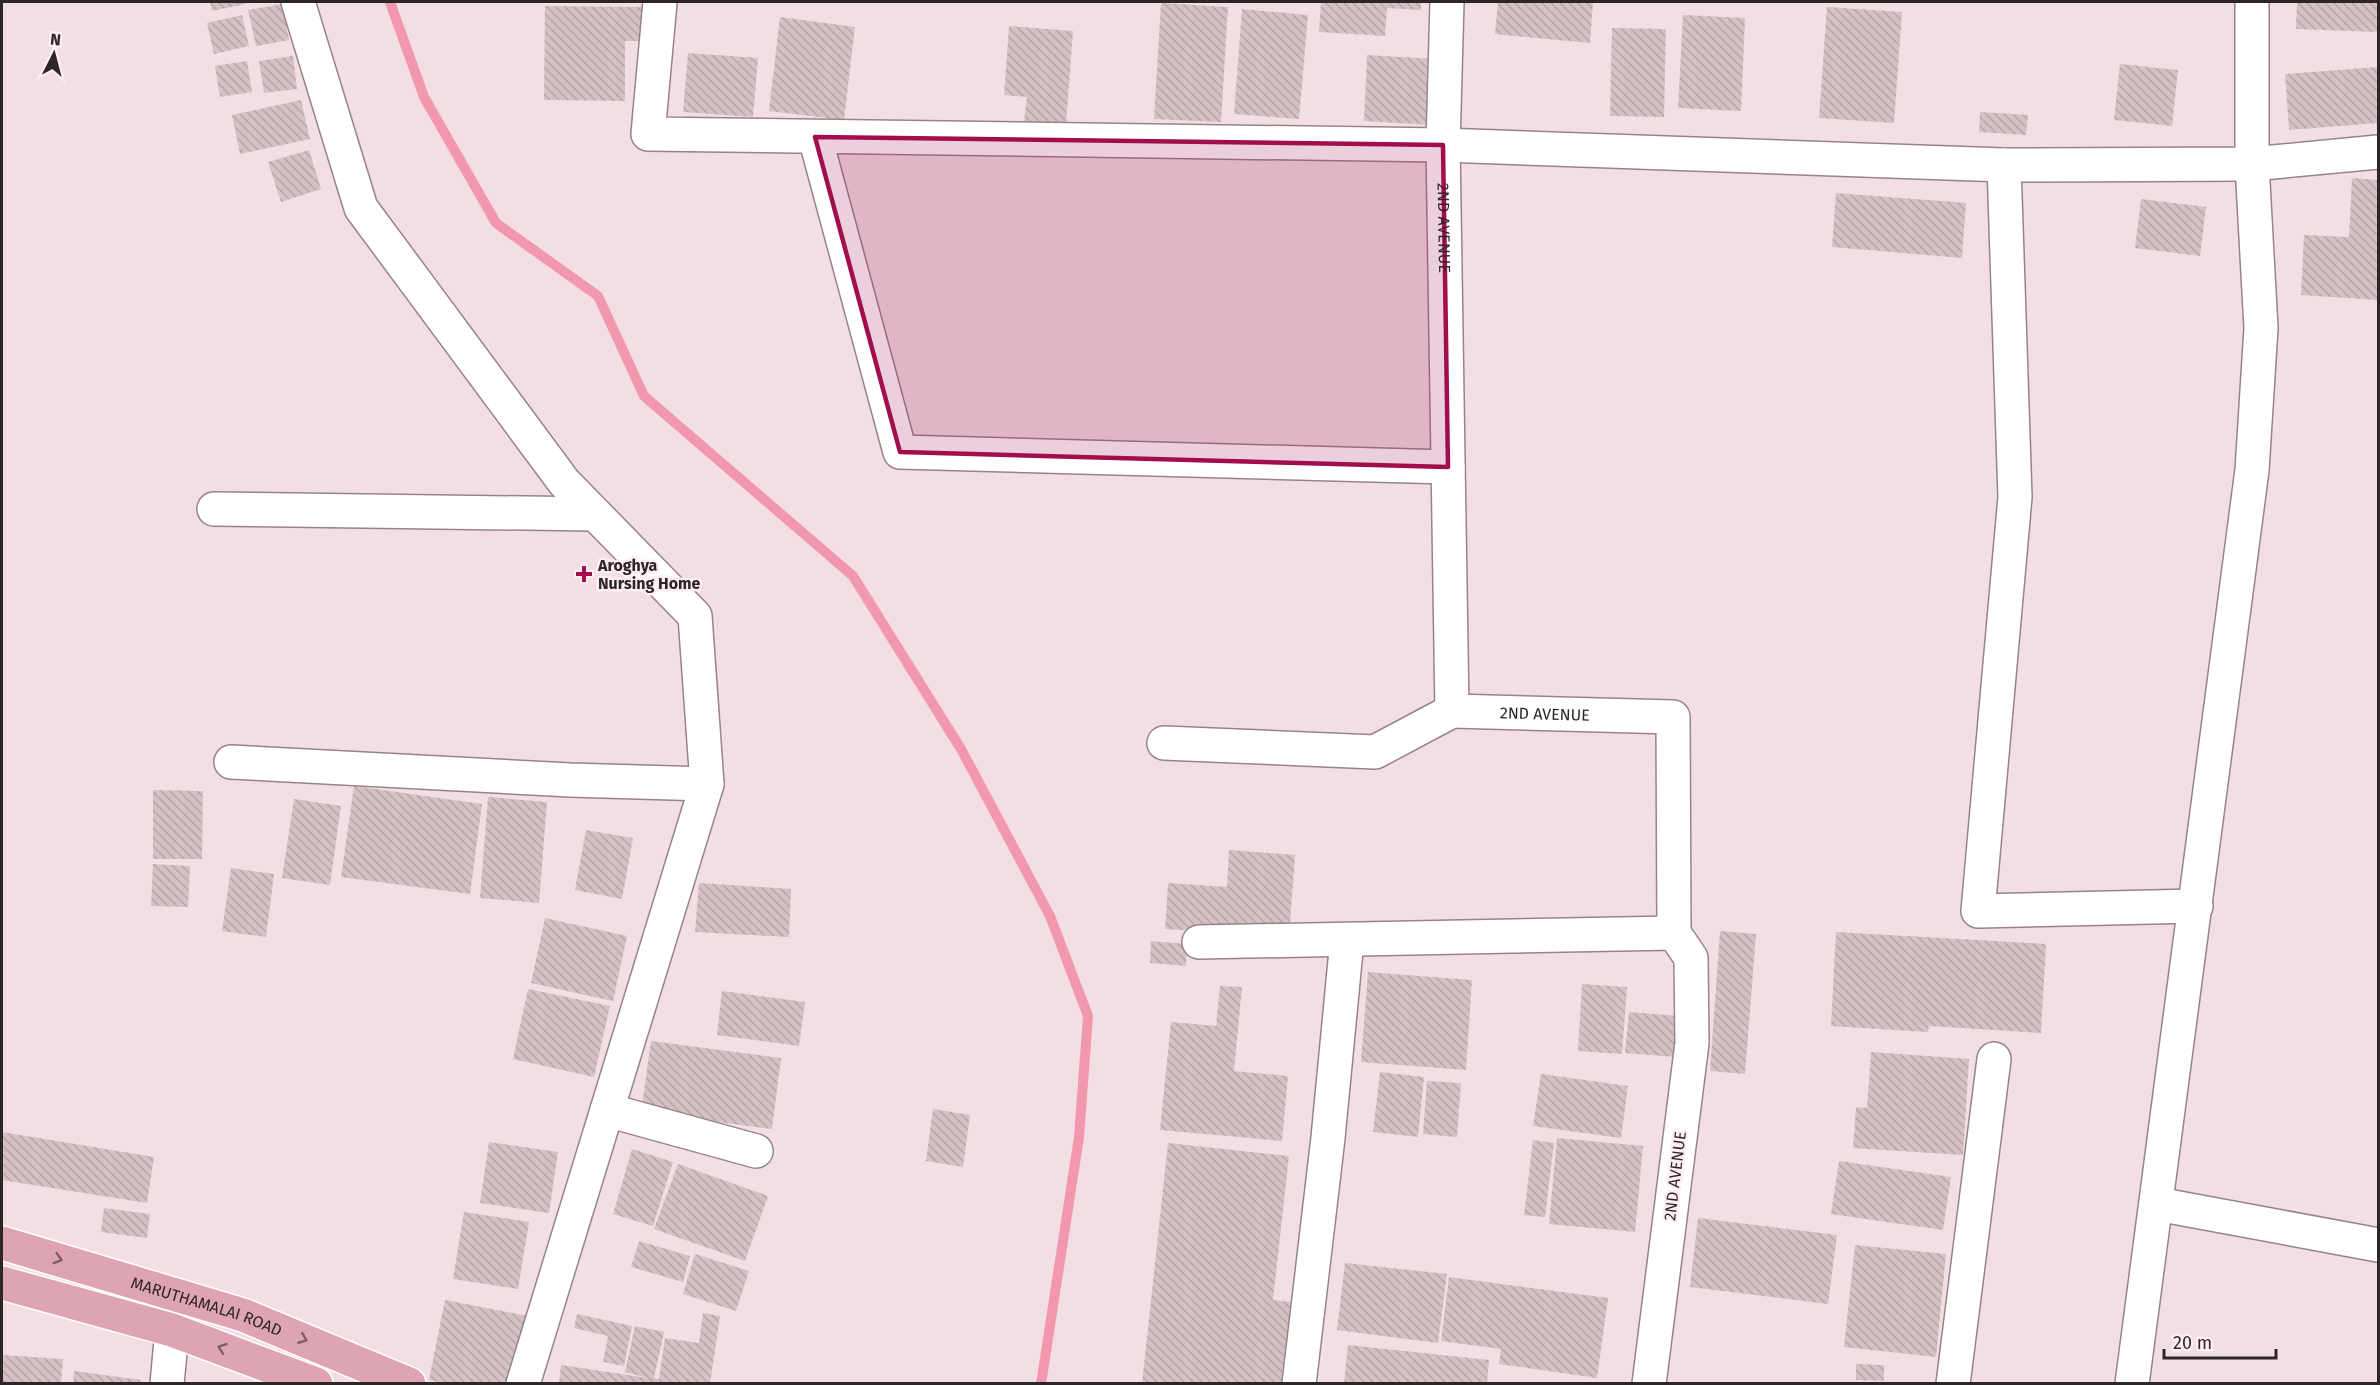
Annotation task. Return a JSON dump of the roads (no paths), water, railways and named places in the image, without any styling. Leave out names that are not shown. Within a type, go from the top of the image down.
[{"type":"main road","name":"MARUTHAMALAI ROAD","points":[[2,1243],[243,1315],[409,1383]]},
{"type":"main road","name":"MARUTHAMALAI ROAD","points":[[2,1283],[172,1330],[316,1383]]},
{"type":"street","points":[[298,2],[361,208],[564,482],[694,616],[706,784],[523,1383]]},
{"type":"street","points":[[660,2],[648,134],[1443,145],[2004,165],[2252,164],[2379,152]]},
{"type":"street","name":"2ND AVENUE","points":[[1447,2],[1443,145],[1452,711],[1673,717],[1674,933],[1691,958],[1692,1043],[1649,1383]]},
{"type":"street","points":[[2132,1383],[2252,470],[2261,328],[2252,164],[2252,2]]},
{"type":"street","points":[[815,137],[900,452],[1448,467]]},
{"type":"street","points":[[2004,165],[2015,497],[1978,911],[2196,906]]},
{"type":"street","points":[[214,509],[595,514]]},
{"type":"street","points":[[1164,743],[1375,752],[1452,711]]},
{"type":"street","points":[[231,762],[570,780],[706,784]]},
{"type":"street","points":[[1199,942],[1674,933]]},
{"type":"street","points":[[1299,1383],[1328,1138],[1347,940]]},
{"type":"street","points":[[1953,1383],[1994,1059]]},
{"type":"street","points":[[607,1110],[756,1150]]},
{"type":"street","points":[[2157,1204],[2379,1245]]},
{"type":"street","points":[[167,1383],[172,1330]]},
{"type":"waterway","points":[[390,2],[424,97],[496,223],[598,296],[644,396],[853,576],[961,749],[1050,916],[1088,1016],[1079,1137],[1041,1384]]},
{"type":"place","name":"Aroghya Nursing Home","points":[[584,574]]}]
